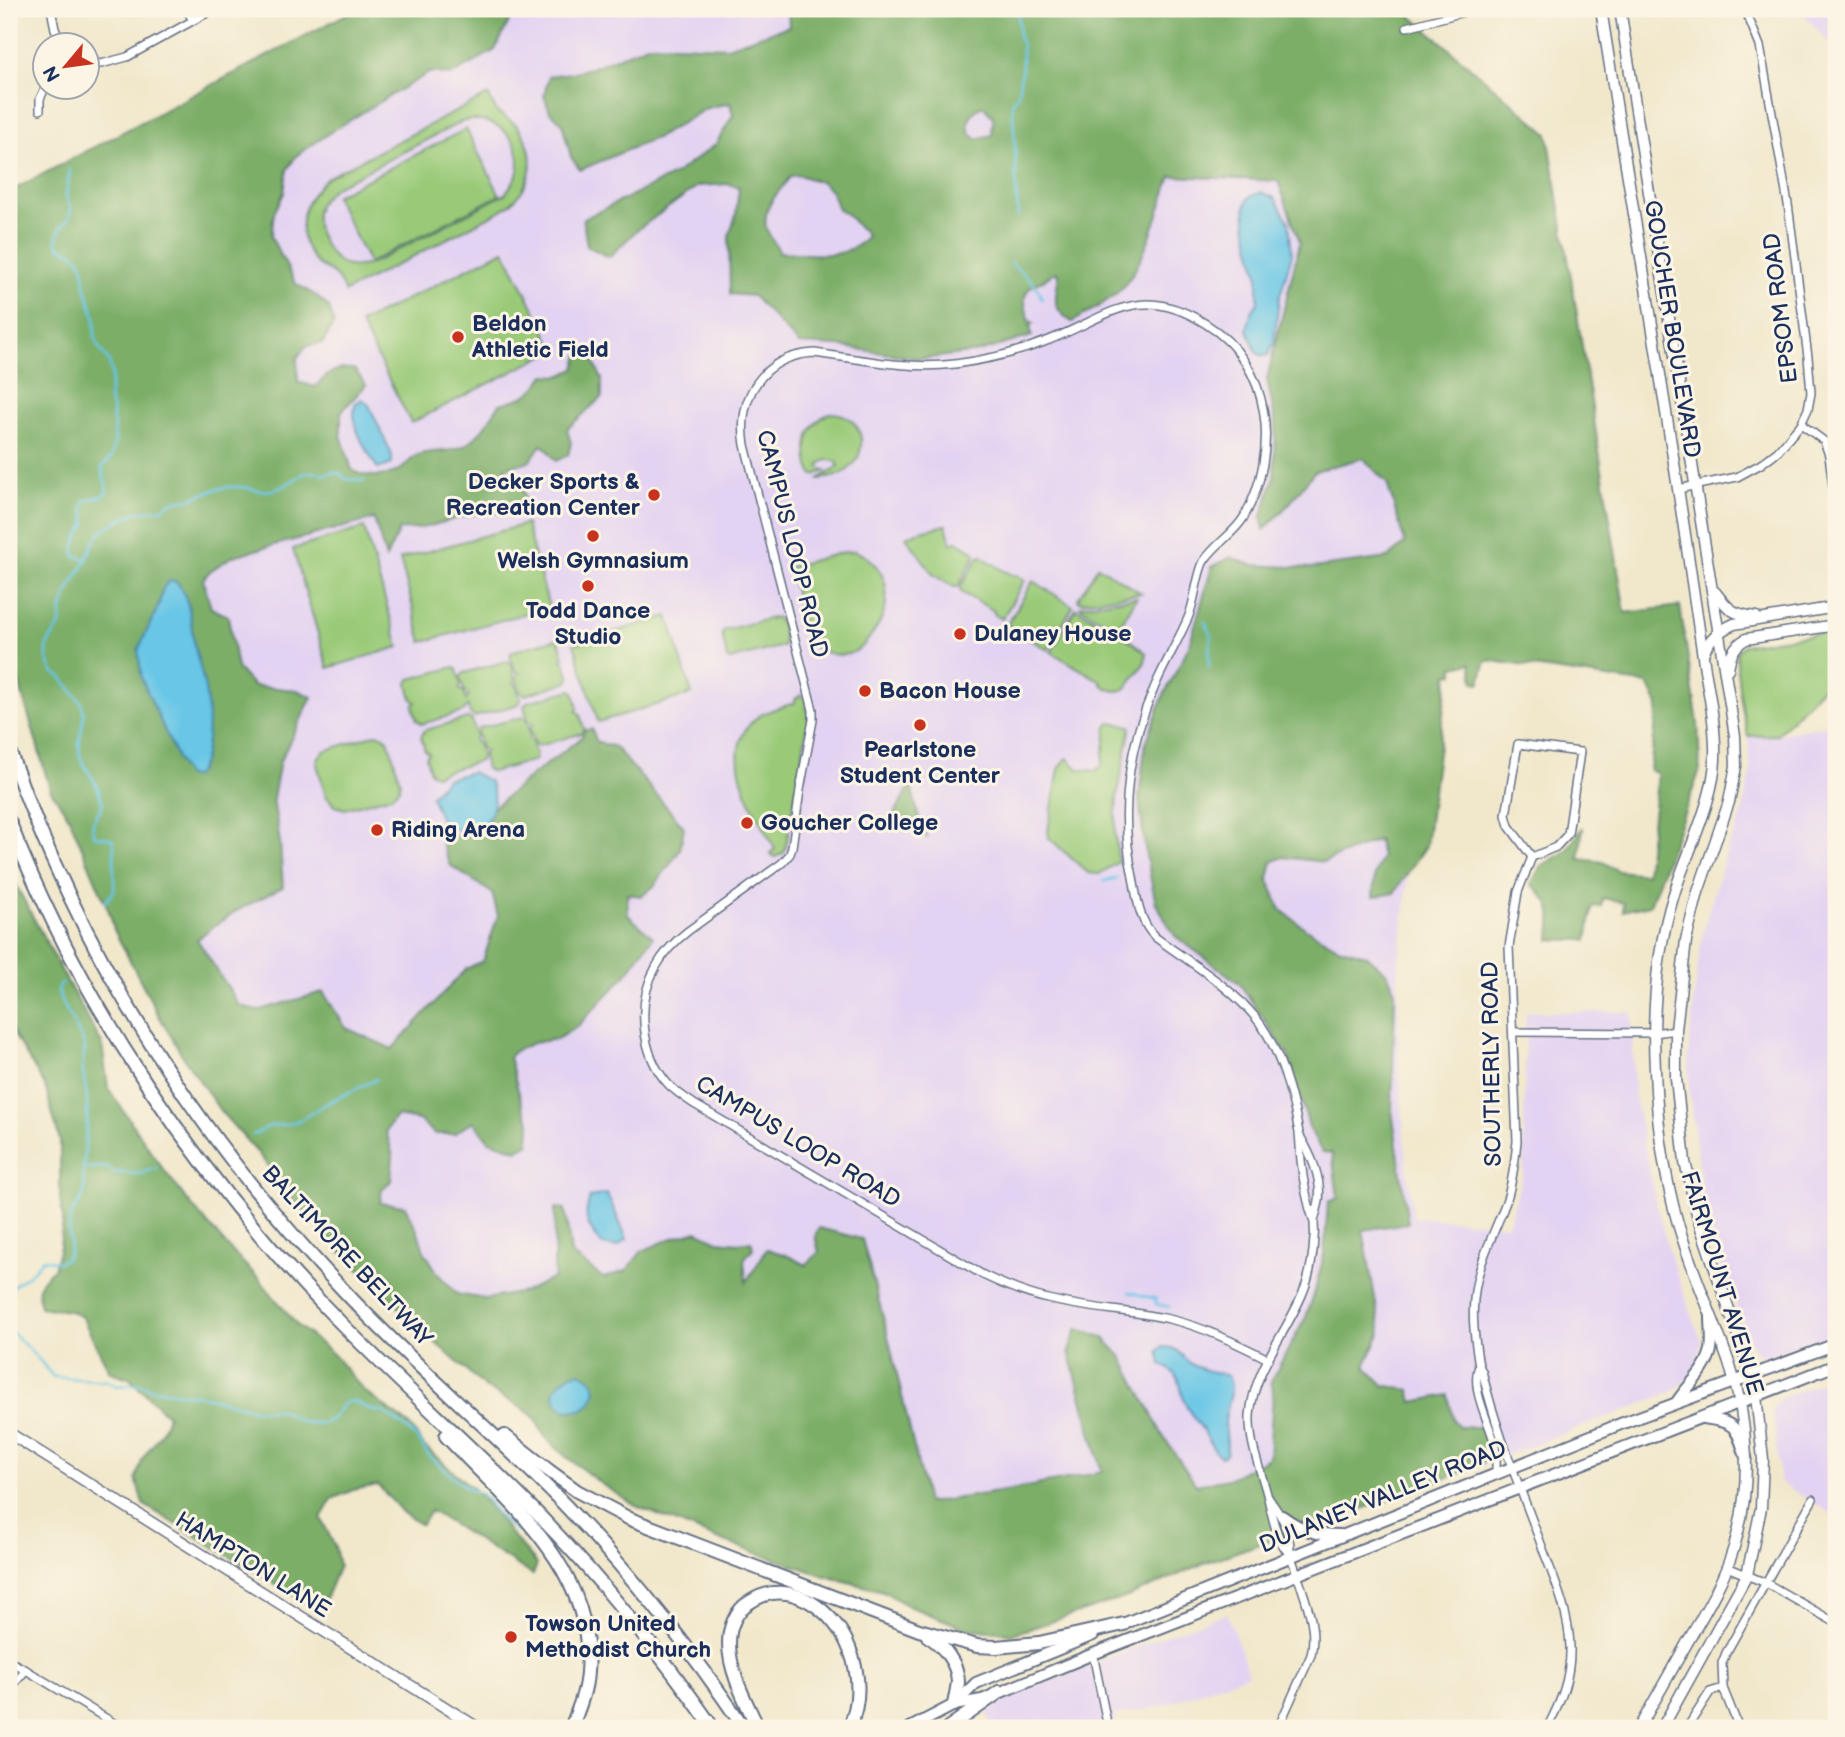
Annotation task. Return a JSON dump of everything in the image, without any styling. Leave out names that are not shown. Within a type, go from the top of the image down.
[{"type":"highway","name":"BALTIMORE BELTWAY","points":[[9,750],[37,825],[100,956],[173,1078],[234,1163],[288,1229],[349,1296],[536,1476],[627,1574],[673,1630],[744,1728]]},
{"type":"highway","name":"BALTIMORE BELTWAY","points":[[9,821],[45,903],[78,968],[152,1092],[190,1147],[270,1247],[331,1314],[519,1495],[566,1544],[652,1645],[713,1728]]},
{"type":"highway","points":[[331,1314],[530,1522],[561,1567],[574,1591],[586,1632],[587,1672],[584,1691],[571,1728]]},
{"type":"highway","points":[[434,1378],[548,1471],[602,1505],[662,1531],[919,1630],[977,1646],[996,1647],[1039,1643],[1124,1623]]},
{"type":"highway","points":[[758,1728],[735,1673],[730,1655],[730,1633],[733,1622],[744,1606],[762,1596],[783,1592],[801,1597],[819,1608],[836,1625],[850,1650],[857,1679],[858,1698],[849,1728]]},
{"type":"highway","points":[[919,1630],[934,1640],[951,1660],[958,1681],[954,1705]]},
{"type":"highway","points":[[948,1728],[999,1692]]},
{"type":"main road","name":"GOUCHER BOULEVARD","points":[[1601,9],[1703,655]]},
{"type":"main road","name":"GOUCHER BOULEVARD","points":[[1620,9],[1719,631]]},
{"type":"main road","points":[[1713,588],[1737,614],[1770,619]]},
{"type":"main road","points":[[1703,655],[1708,643],[1719,631],[1734,624],[1836,607]]},
{"type":"main road","name":"FAIRMOUNT AVENUE","points":[[1727,680],[1731,654],[1739,643],[1746,639],[1836,625]]},
{"type":"main road","name":"FAIRMOUNT AVENUE","points":[[1662,1728],[1747,1575],[1761,1508],[1763,1482],[1762,1439],[1756,1396],[1706,1246],[1688,1179],[1678,1099],[1675,1030],[1685,946],[1705,871],[1724,822],[1736,766],[1735,736],[1719,631]]},
{"type":"main road","name":"FAIRMOUNT AVENUE","points":[[1639,1728],[1706,1611],[1727,1567],[1740,1526],[1745,1488],[1746,1457],[1740,1402],[1684,1243],[1670,1194],[1657,1115],[1654,1032],[1657,980],[1668,915],[1705,806],[1715,765],[1711,708],[1703,655]]},
{"type":"main road","points":[[1677,1402],[1709,1357],[1712,1347],[1711,1317]]},
{"type":"main road","name":"DULANEY VALLEY ROAD","points":[[954,1705],[976,1683],[1055,1650],[1677,1402],[1836,1344]]},
{"type":"main road","name":"DULANEY VALLEY ROAD","points":[[909,1728],[954,1705],[982,1700],[1093,1654],[1836,1365]]},
{"type":"main road","points":[[1700,1418],[1721,1420],[1732,1426],[1746,1457]]},
{"type":"main road","name":"HAMPTON LANE","points":[[9,1433],[478,1728]]},
{"type":"main road","points":[[1282,1516],[1310,1532],[1326,1535],[1346,1534]]},
{"type":"street","points":[[51,9],[57,32]]},
{"type":"street","points":[[186,9],[192,20]]},
{"type":"street","points":[[102,64],[127,57],[214,9]]},
{"type":"street","points":[[1407,27],[1473,9]]},
{"type":"street","name":"EPSOM ROAD","points":[[1745,9],[1760,46],[1788,204],[1811,393],[1801,424]]},
{"type":"street","points":[[40,102],[40,110]]},
{"type":"street","name":"CAMPUS LOOP ROAD","points":[[1268,1359],[1192,1325],[1120,1310],[1057,1301],[1009,1287],[983,1275],[694,1104],[668,1084],[656,1065],[647,1042],[644,1007],[654,969],[674,942],[782,863],[792,847],[813,710],[742,421],[748,400],[759,380],[772,367],[789,357],[814,354],[903,365],[955,364],[1045,342],[1115,309],[1137,304],[1168,307],[1197,318],[1224,337],[1241,357],[1254,379],[1264,411],[1264,465],[1254,496],[1243,518],[1203,562],[1191,610],[1147,706],[1135,741],[1128,776],[1127,835],[1136,895],[1147,927],[1155,937],[1232,993],[1261,1024],[1273,1045],[1285,1079],[1299,1135],[1308,1206],[1314,1223],[1310,1273],[1304,1292],[1256,1385],[1250,1418],[1255,1457],[1272,1520],[1281,1544],[1290,1557]]},
{"type":"street","points":[[1678,489],[1737,477],[1778,451],[1801,424],[1824,441],[1829,455],[1836,510]]},
{"type":"street","points":[[1518,744],[1580,752],[1568,834],[1556,847],[1532,857],[1509,826],[1506,815],[1518,744]]},
{"type":"street","name":"SOUTHERLY ROAD","points":[[1532,857],[1518,892],[1509,947],[1517,1141],[1515,1158],[1506,1200],[1483,1258],[1475,1291],[1474,1324],[1479,1366],[1496,1421],[1556,1584],[1569,1630],[1568,1680],[1561,1702],[1547,1728]]},
{"type":"street","points":[[1513,1032],[1675,1030]]},
{"type":"street","name":"CAMPUS LOOP ROAD","points":[[1299,1135],[1312,1156],[1316,1170],[1320,1199],[1314,1223]]},
{"type":"street","name":"SOUTHERLY ROAD","points":[[1479,1366],[1476,1373],[1487,1425],[1494,1440],[1496,1474]]},
{"type":"street","name":"CAMPUS LOOP ROAD","points":[[1267,1495],[1282,1516],[1291,1539],[1290,1557]]},
{"type":"street","points":[[1739,1728],[1723,1688],[1722,1663],[1813,1499]]},
{"type":"street","points":[[1278,1728],[1308,1666],[1313,1646],[1310,1614],[1290,1557]]},
{"type":"street","points":[[1727,1567],[1766,1583],[1836,1623]]},
{"type":"street","points":[[1093,1654],[1108,1728]]},
{"type":"street","points":[[9,1661],[122,1728]]},
{"type":"street","points":[[9,1686],[26,1670]]},
{"type":"street","points":[[1688,1728],[1710,1692],[1723,1688]]},
{"type":"shaded area","name":"Goucher College","points":[[356,9],[1403,9],[1548,134],[1440,664],[1409,868],[1398,969],[1399,1065],[1406,1160],[1414,1217],[1508,1225],[1523,1175],[1526,1012],[1632,1012],[1634,1093],[1656,1204],[1669,1251],[1702,1343],[1694,1371],[1686,1380],[1672,1392],[1414,1491],[1207,1562],[1130,1596],[622,1489],[173,1017],[9,192]]},
{"type":"shaded area","points":[[1799,9],[1836,9],[1836,74],[1831,45]]},
{"type":"shaded area","points":[[1836,725],[1836,1333],[1766,1358],[1761,1357],[1752,1346],[1719,1260],[1707,1219],[1690,1096],[1688,1061],[1694,998],[1707,916],[1727,851],[1741,818],[1751,772],[1748,736],[1777,735]]},
{"type":"shaded area","points":[[1836,1377],[1836,1517],[1780,1482],[1773,1409],[1779,1399]]},
{"type":"shaded area","points":[[1227,1613],[1249,1674],[1158,1707],[1114,1715],[1115,1723],[1083,1728],[994,1728],[986,1713],[1019,1693]]},
{"type":"green space","points":[[356,9],[515,9],[495,50],[452,75],[431,72],[398,91],[296,156],[287,170],[284,193],[274,213],[271,237],[296,284],[329,307],[334,323],[323,343],[306,346],[297,358],[298,382],[315,387],[332,372],[354,369],[366,385],[341,412],[341,435],[352,470],[371,476],[398,471],[418,455],[464,446],[480,432],[500,404],[526,395],[536,388],[545,375],[560,376],[575,369],[579,355],[591,356],[602,379],[602,397],[567,429],[571,443],[568,455],[556,461],[541,445],[530,461],[505,468],[508,474],[522,482],[526,504],[510,514],[475,514],[421,528],[399,530],[386,558],[374,519],[233,556],[203,579],[211,608],[228,616],[237,668],[253,686],[297,690],[312,697],[280,761],[273,798],[283,887],[236,911],[197,939],[239,1005],[257,1011],[323,992],[346,1028],[392,1049],[466,969],[483,961],[498,916],[492,893],[450,865],[440,838],[475,833],[487,822],[493,808],[581,738],[585,730],[592,729],[597,742],[615,747],[684,827],[680,850],[654,886],[642,896],[627,894],[628,915],[653,937],[624,977],[578,1026],[557,1039],[533,1043],[516,1050],[509,1057],[523,1108],[530,1121],[529,1144],[517,1150],[489,1141],[473,1121],[454,1134],[435,1134],[419,1120],[396,1116],[386,1131],[393,1156],[391,1181],[382,1189],[380,1203],[405,1206],[424,1251],[439,1275],[457,1294],[485,1299],[524,1292],[554,1278],[555,1208],[565,1209],[571,1254],[603,1278],[626,1271],[642,1251],[697,1231],[718,1241],[751,1241],[753,1248],[744,1259],[746,1282],[767,1249],[806,1265],[819,1252],[815,1236],[819,1228],[862,1239],[927,1503],[1102,1472],[1069,1351],[1077,1329],[1103,1337],[1122,1357],[1163,1436],[1196,1485],[1228,1479],[1269,1458],[1273,1391],[1271,1381],[1306,1317],[1324,1255],[1328,1202],[1338,1198],[1332,1153],[1322,1152],[1310,1130],[1288,1055],[1239,983],[1175,936],[1156,904],[1146,856],[1139,798],[1145,746],[1162,699],[1189,646],[1212,567],[1231,557],[1252,565],[1312,568],[1388,558],[1405,543],[1387,483],[1363,458],[1315,471],[1264,530],[1262,516],[1274,479],[1276,425],[1267,379],[1300,242],[1278,181],[1171,176],[1144,251],[1121,289],[1104,303],[1072,322],[1057,306],[1059,273],[1053,273],[1026,292],[1025,306],[1029,321],[1034,323],[1030,326],[1032,336],[979,352],[920,359],[838,346],[799,344],[753,296],[730,294],[729,237],[736,215],[739,187],[728,184],[698,186],[637,230],[609,257],[587,246],[583,219],[674,175],[716,144],[733,115],[730,103],[707,108],[660,136],[580,170],[571,157],[562,123],[550,112],[544,96],[549,76],[591,68],[650,44],[727,47],[789,26],[788,9],[1403,9],[1548,134],[1625,613],[1680,606],[1698,723],[1700,770],[1650,905],[1623,911],[1624,903],[1603,898],[1601,907],[1593,906],[1587,940],[1550,940],[1550,908],[1544,897],[1531,884],[1541,866],[1566,851],[1583,827],[1579,859],[1603,862],[1618,871],[1646,874],[1658,774],[1650,770],[1658,705],[1648,684],[1486,660],[1480,683],[1474,682],[1471,663],[1454,667],[1454,674],[1448,675],[1426,846],[1394,893],[1373,897],[1375,873],[1382,857],[1378,840],[1324,862],[1283,857],[1272,862],[1268,879],[1281,910],[1306,929],[1338,947],[1366,955],[1388,974],[1395,992],[1392,1110],[1408,1223],[1363,1230],[1381,1332],[1365,1366],[1383,1385],[1410,1390],[1413,1402],[1448,1395],[1454,1421],[1460,1427],[1482,1427],[1491,1453],[1482,1464],[1414,1491],[1207,1562],[1130,1596],[1013,1634],[965,1628],[908,1606],[883,1591],[825,1576],[725,1542],[638,1507],[607,1488],[565,1456],[545,1437],[534,1417],[486,1388],[346,1257],[297,1204],[257,1152],[221,1112],[159,1016],[114,930],[110,914],[69,817],[50,789],[9,648],[9,192]],"holes":[[[983,106],[993,117],[992,135],[976,139],[968,125],[974,112]],[[794,175],[823,183],[831,191],[838,209],[848,215],[867,236],[849,250],[838,253],[826,255],[780,252],[767,230],[765,220],[769,206]]]},
{"type":"green space","points":[[488,95],[496,110],[515,124],[525,138],[531,162],[526,184],[511,203],[500,211],[345,292],[335,276],[315,261],[303,238],[306,206],[328,177]],"holes":[[[481,121],[501,128],[509,135],[518,153],[517,175],[505,194],[371,264],[347,266],[333,256],[320,235],[316,213],[323,198],[335,187],[461,122]]]},
{"type":"green space","points":[[466,129],[500,195],[369,263],[335,196]]},
{"type":"green space","name":"Beldon Athletic Field","points":[[504,250],[555,350],[411,423],[360,323]]},
{"type":"green space","points":[[830,413],[844,416],[854,423],[860,433],[861,445],[858,457],[850,468],[837,476],[818,479],[838,466],[838,463],[833,461],[824,461],[819,467],[826,471],[814,475],[807,456],[811,431]]},
{"type":"green space","points":[[526,524],[549,607],[422,642],[400,559]]},
{"type":"green space","points":[[946,525],[951,543],[957,541],[975,552],[958,587],[934,575],[906,537]]},
{"type":"green space","points":[[364,528],[399,647],[328,668],[293,549]]},
{"type":"green space","points":[[856,551],[870,560],[883,577],[886,605],[879,624],[861,648],[852,653],[830,654],[817,648],[806,638],[789,567]]},
{"type":"green space","points":[[981,556],[1004,571],[1025,580],[1002,619],[994,614],[994,611],[961,592],[960,588]]},
{"type":"green space","points":[[1098,566],[1141,593],[1082,602],[1078,600]]},
{"type":"green space","points":[[1033,581],[1073,606],[1048,650],[1007,625]]},
{"type":"green space","points":[[1137,597],[1118,629],[1080,607],[1080,606]]},
{"type":"green space","points":[[1076,608],[1146,653],[1145,662],[1123,690],[1107,688],[1102,682],[1051,652]]},
{"type":"green space","points":[[668,616],[692,694],[598,722],[574,644]]},
{"type":"green space","points":[[776,617],[784,639],[783,646],[730,660],[727,657],[722,634],[724,630]]},
{"type":"green space","points":[[1826,632],[1836,644],[1836,673],[1777,735],[1748,736],[1737,672],[1737,651],[1744,645]]},
{"type":"green space","points":[[556,639],[559,641],[564,657],[562,660],[570,678],[568,682],[525,695],[520,691],[516,677],[519,673],[515,670],[510,655],[513,651]]},
{"type":"green space","points":[[507,661],[511,663],[515,679],[513,682],[521,700],[519,704],[475,717],[470,714],[468,706],[463,712],[422,724],[417,720],[413,706],[416,702],[412,699],[408,684],[410,679],[454,667],[461,685],[459,689],[463,691],[466,700],[469,695],[465,692],[460,677],[464,673]]},
{"type":"green space","points":[[571,690],[574,692],[578,708],[576,711],[580,714],[584,729],[582,733],[539,746],[534,743],[530,728],[533,724],[528,721],[524,706],[527,702]]},
{"type":"green space","points":[[802,695],[809,717],[787,842],[784,853],[775,857],[770,853],[775,849],[743,784],[739,749],[744,733],[755,719],[769,711],[795,703],[795,699]]},
{"type":"green space","points":[[523,717],[526,719],[530,735],[528,738],[532,741],[535,760],[492,772],[486,769],[483,754],[486,751],[481,748],[477,733],[479,728]]},
{"type":"green space","points":[[468,718],[472,720],[476,736],[474,740],[481,753],[480,761],[435,775],[430,772],[426,757],[429,753],[425,751],[421,736],[425,730]]},
{"type":"green space","points":[[1110,723],[1131,726],[1117,796],[1115,831],[1118,862],[1099,874],[1088,873],[1049,838],[1048,830],[1059,769],[1067,758],[1078,769],[1096,771],[1102,765],[1107,727]]},
{"type":"green space","points":[[376,734],[384,736],[389,742],[400,781],[399,789],[391,796],[345,809],[335,806],[326,796],[317,764],[318,758],[324,751]]},
{"type":"green space","points":[[911,785],[918,815],[927,837],[893,816]]},
{"type":"green space","points":[[9,872],[102,1044],[108,1088],[161,1166],[187,1200],[296,1324],[334,1355],[364,1391],[409,1425],[425,1447],[479,1494],[537,1564],[533,1575],[431,1511],[421,1525],[403,1513],[378,1485],[353,1490],[332,1499],[321,1518],[335,1547],[339,1566],[320,1611],[143,1504],[136,1478],[143,1458],[161,1433],[168,1416],[129,1378],[110,1372],[82,1317],[70,1311],[40,1307],[40,1285],[44,1277],[54,1269],[60,1246],[63,1219],[60,1199],[60,1141],[45,1086],[14,1035],[9,1021]]},
{"type":"water","points":[[1261,192],[1275,198],[1289,222],[1292,254],[1279,299],[1274,342],[1268,355],[1263,356],[1257,353],[1247,329],[1258,302],[1258,275],[1247,232],[1245,207],[1249,197]]},
{"type":"water","points":[[362,399],[369,405],[392,455],[392,464],[378,469],[360,438],[355,421],[355,404]]},
{"type":"water","points":[[169,581],[177,582],[185,597],[206,695],[208,727],[205,752],[203,763],[193,777],[187,776],[182,769],[142,680],[138,650],[159,605],[163,588]]},
{"type":"water","points":[[472,772],[490,782],[494,804],[490,816],[481,827],[475,833],[465,834],[442,822],[431,796],[446,779]]},
{"type":"water","points":[[607,1194],[627,1239],[617,1247],[602,1245],[590,1228],[587,1217],[590,1197]]},
{"type":"water","points":[[1162,1347],[1176,1350],[1199,1368],[1228,1376],[1231,1387],[1225,1421],[1226,1455],[1221,1457],[1215,1451],[1188,1408],[1178,1378],[1161,1364],[1158,1351]]},
{"type":"water","points":[[580,1372],[591,1380],[596,1390],[595,1395],[582,1410],[566,1411],[557,1403],[554,1393],[564,1379]]},
{"type":"waterway","points":[[1018,9],[1022,66],[1018,94],[1012,104],[1018,216]]},
{"type":"waterway","points":[[70,169],[66,196],[71,210],[57,236],[57,243],[79,258],[83,267],[86,290],[95,317],[95,336],[109,362],[112,374],[109,399],[115,441],[111,458],[102,467],[107,492],[86,500],[82,509],[86,524],[77,539],[74,556],[87,559],[68,591],[60,625],[47,645],[47,659],[53,672],[61,677],[81,702],[84,715],[79,744],[80,757],[97,786],[103,804],[94,820],[93,832],[95,836],[109,838],[114,847],[114,891],[105,902]]},
{"type":"waterway","points":[[1011,262],[1033,283],[1042,299]]},
{"type":"waterway","points":[[87,558],[94,541],[103,530],[116,522],[137,512],[161,509],[171,502],[217,489],[243,487],[262,491],[274,490],[305,473],[316,472],[324,475],[333,472],[346,479],[364,481]]},
{"type":"waterway","points":[[1205,622],[1211,634],[1209,667]]},
{"type":"waterway","points":[[1104,881],[1117,878]]},
{"type":"waterway","points":[[9,1289],[30,1274],[43,1259],[59,1262],[67,1257],[70,1247],[70,1220],[84,1192],[87,1098],[82,1066],[85,1049],[60,998],[58,988],[63,983]]},
{"type":"waterway","points":[[253,1135],[270,1126],[300,1120],[327,1103],[377,1079]]},
{"type":"waterway","points":[[84,1168],[106,1167],[114,1172],[139,1174],[157,1168]]},
{"type":"waterway","points":[[1129,1292],[1156,1299],[1156,1304],[1169,1307]]},
{"type":"waterway","points":[[9,1329],[54,1377],[108,1381],[116,1386],[140,1384],[152,1389],[210,1397],[255,1410],[281,1410],[302,1422],[323,1423],[332,1419],[344,1403],[353,1401],[374,1411],[382,1411],[418,1439],[430,1457],[471,1490],[481,1493],[503,1520],[521,1532]]},
{"type":"place","name":"Beldon Athletic Field","points":[[458,337]]},
{"type":"place","name":"Decker Sports & Recreation Center","points":[[654,495]]},
{"type":"place","name":"Welsh Gymnasium","points":[[593,536]]},
{"type":"place","name":"Todd Dance Studio","points":[[588,586]]},
{"type":"place","name":"Dulaney House","points":[[960,634]]},
{"type":"place","name":"Bacon House","points":[[865,691]]},
{"type":"place","name":"Pearlstone Student Center","points":[[920,725]]},
{"type":"place","name":"Goucher College","points":[[747,823]]},
{"type":"place","name":"Riding Arena","points":[[377,830]]},
{"type":"place","name":"Towson United Methodist Church","points":[[511,1637]]}]
